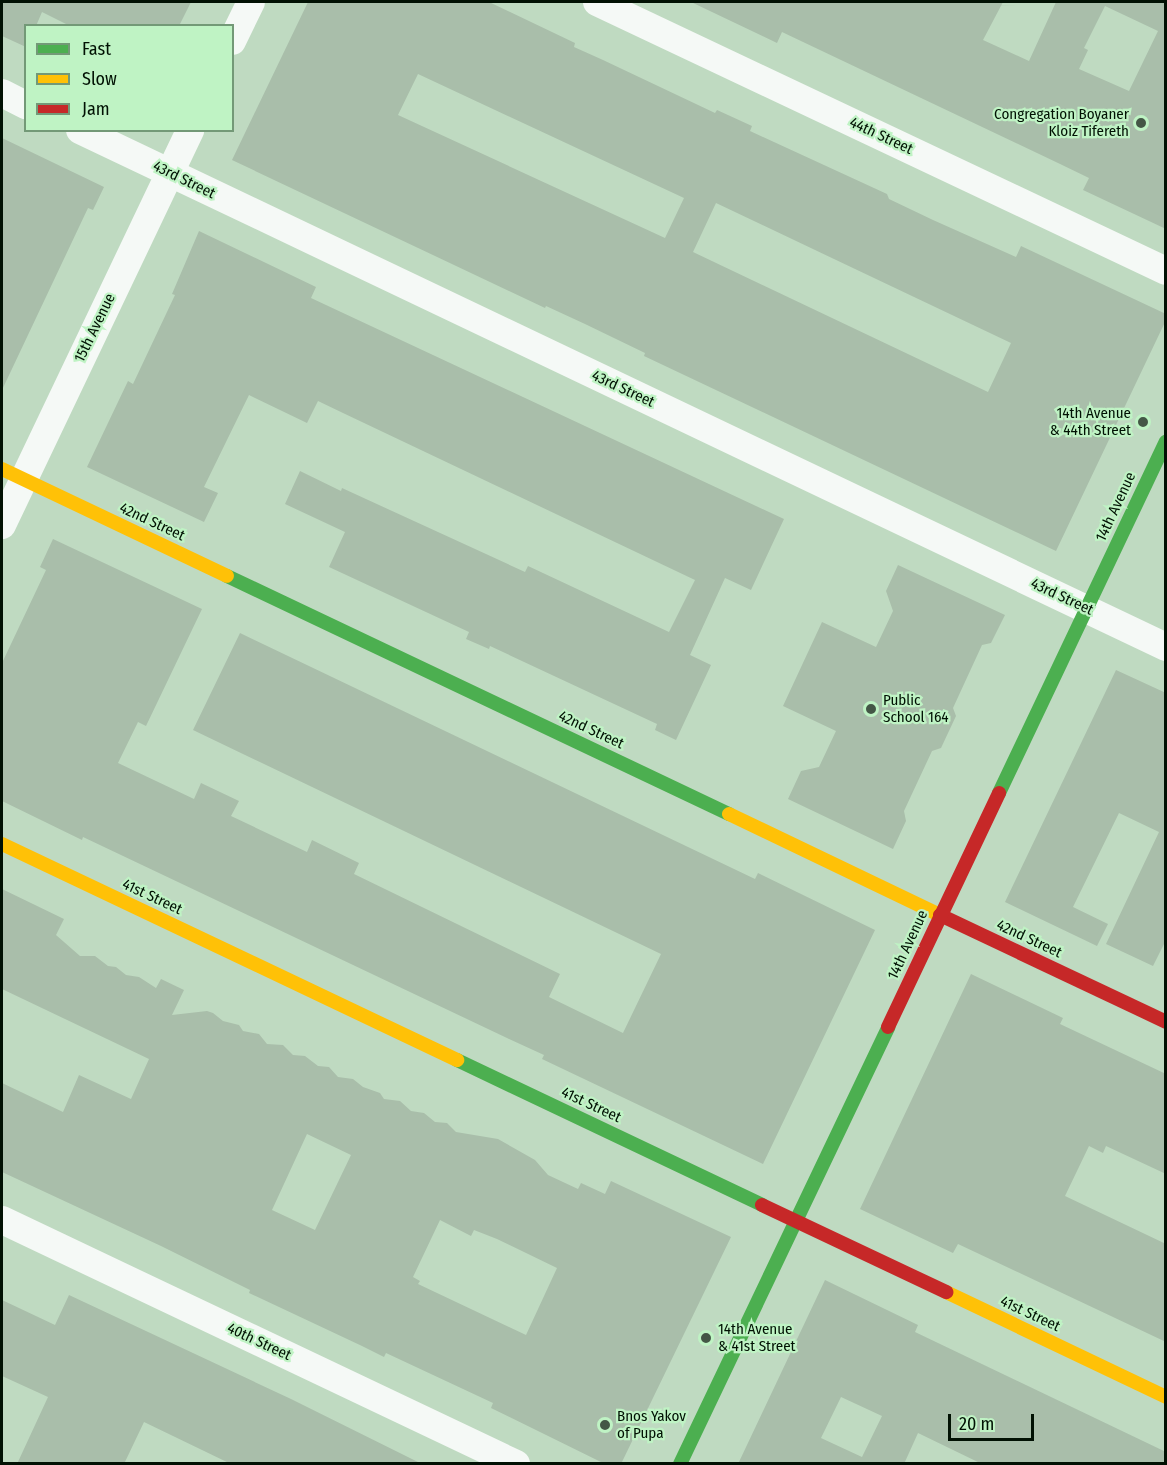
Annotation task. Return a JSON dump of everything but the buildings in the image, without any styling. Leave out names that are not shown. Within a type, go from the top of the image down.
[{"type":"street","points":[[234,37],[251,2]]},
{"type":"street","name":"44th Street","points":[[597,2],[1166,271]]},
{"type":"street","points":[[2,93],[24,104]]},
{"type":"street","name":"43rd Street","points":[[84,132],[1166,646]]},
{"type":"street","name":"15th Avenue","points":[[2,525],[12,474],[189,132]]},
{"type":"street","name":"14th Avenue","points":[[680,1464],[1166,442]]},
{"type":"street","name":"42nd Street","points":[[12,474],[1166,1022]]},
{"type":"street","name":"41st Street","points":[[2,844],[1166,1397]]},
{"type":"street","name":"40th Street","points":[[2,1220],[516,1464]]},
{"type":"traffic: fast","points":[[999,793],[1166,442]]},
{"type":"traffic: fast","points":[[227,576],[729,814]]},
{"type":"traffic: fast","points":[[680,1464],[888,1027]]},
{"type":"traffic: fast","points":[[457,1060],[762,1205]]},
{"type":"traffic: slow","points":[[2,469],[227,576]]},
{"type":"traffic: slow","points":[[729,814],[940,915]]},
{"type":"traffic: slow","points":[[2,844],[457,1060]]},
{"type":"traffic: slow","points":[[946,1292],[1166,1397]]},
{"type":"traffic: jam","points":[[888,1027],[999,793]]},
{"type":"traffic: jam","points":[[940,915],[1166,1022]]},
{"type":"traffic: jam","points":[[762,1205],[946,1292]]},
{"type":"place","name":"Congregation Boyaner Kloiz Tifereth","points":[[1141,123]]},
{"type":"place","name":"14th Avenue & 44th Street","points":[[1143,422]]},
{"type":"place","name":"Public School 164","points":[[871,709]]},
{"type":"place","name":"14th Avenue & 41st Street","points":[[706,1338]]},
{"type":"place","name":"Bnos Yakov of Pupa","points":[[605,1425]]}]
